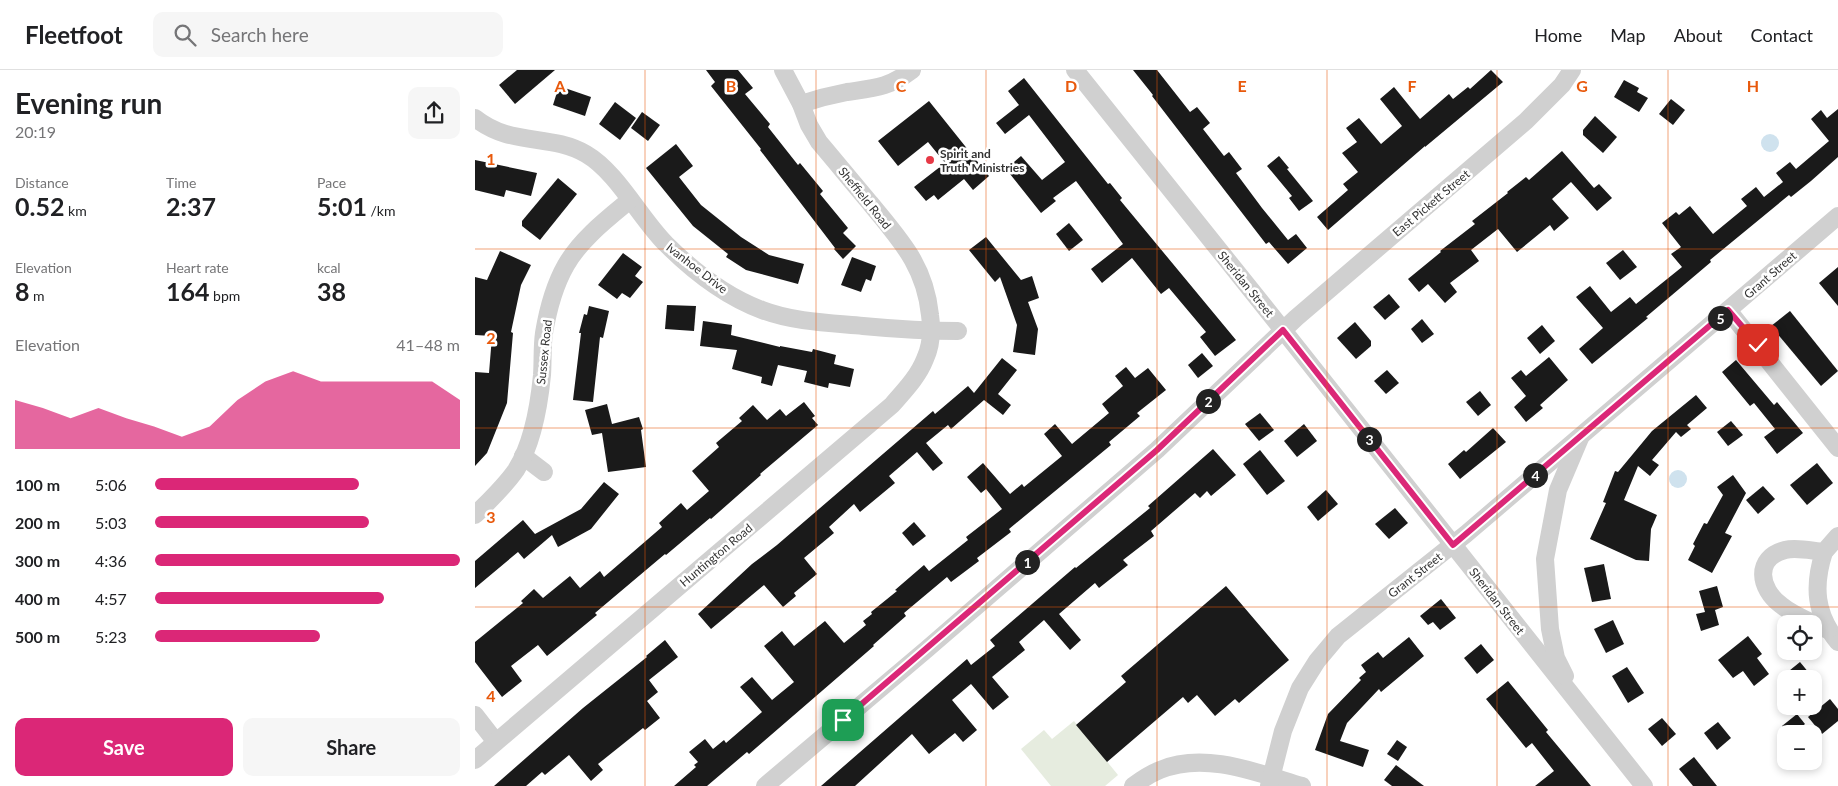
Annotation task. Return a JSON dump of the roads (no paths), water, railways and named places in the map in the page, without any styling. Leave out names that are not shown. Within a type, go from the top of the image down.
[{"type":"street","name":"Sheffield Road","points":[[783,70],[819,142],[904,245],[914,261],[925,286],[931,331]]},
{"type":"street","points":[[801,104],[823,97],[888,85],[912,70]]},
{"type":"street","name":"Sheridan Street","points":[[1075,70],[1644,786]]},
{"type":"street","name":"East Pickett Street","points":[[765,786],[1122,482],[1283,330],[1526,121],[1562,85],[1572,70]]},
{"type":"street","name":"Ivanhoe Drive","points":[[475,118],[505,135],[552,142],[571,147],[585,154],[599,164],[665,244],[723,290],[763,310],[799,319],[831,323],[931,331],[958,331]]},
{"type":"street","name":"Sussex Road","points":[[475,515],[489,502],[516,470],[523,456],[537,414],[542,375],[544,335],[550,303],[556,286],[574,253],[607,219],[630,200]]},
{"type":"street","name":"Grant Street","points":[[1270,781],[1283,731],[1300,688],[1325,650],[1338,636],[1453,545],[1838,216]]},
{"type":"street","points":[[1728,310],[1838,448]]},
{"type":"street","name":"Huntington Road","points":[[475,760],[891,405],[909,386],[925,359],[931,331]]},
{"type":"street","name":"Sheridan Street","points":[[1581,436],[1558,490],[1545,559],[1550,629],[1555,658],[1583,710]]},
{"type":"street","points":[[523,456],[544,472]]},
{"type":"street","points":[[1833,636],[1817,598],[1819,568],[1824,552],[1838,536]]},
{"type":"street","points":[[1824,552],[1787,550],[1777,553],[1769,559],[1762,570],[1763,580],[1768,591],[1779,604],[1833,636]]},
{"type":"street","points":[[475,715],[497,742]]},
{"type":"street","points":[[1133,786],[1159,770],[1195,763],[1220,765],[1270,781],[1302,786]]},
{"type":"water","points":[[1770,134],[1776,137],[1779,143],[1776,149],[1770,152],[1764,149],[1761,143],[1764,137]]},
{"type":"water","points":[[1678,470],[1684,473],[1687,479],[1684,485],[1678,488],[1672,485],[1669,479],[1672,473]]},
{"type":"place","name":"Spirit and Truth Ministries","points":[[930,160]]}]
